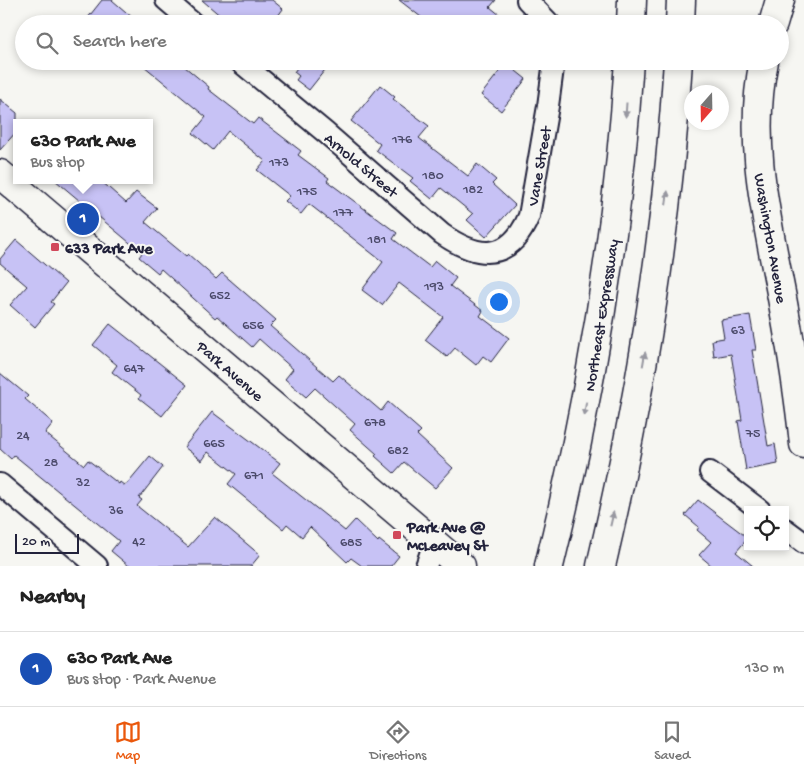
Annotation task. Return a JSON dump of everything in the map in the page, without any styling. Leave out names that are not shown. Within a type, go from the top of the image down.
[{"type":"main road","points":[[631,15],[632,0]]},
{"type":"main road","points":[[680,15],[681,0]]},
{"type":"main road","points":[[776,15],[780,0]]},
{"type":"main road","name":"Northeast Expressway","points":[[549,566],[582,424],[598,335],[618,192],[628,70]]},
{"type":"main road","points":[[601,566],[617,497],[647,341],[668,186],[677,70]]},
{"type":"main road","name":"Washington Avenue","points":[[763,70],[756,119],[758,158],[763,199],[792,352],[804,444]]},
{"type":"main road","name":"Park Avenue","points":[[0,174],[430,554],[461,566]]},
{"type":"street","points":[[166,0],[184,15]]},
{"type":"street","points":[[527,0],[541,15]]},
{"type":"street","name":"Arnold Street","points":[[249,70],[340,145],[442,234],[460,246],[473,251],[492,252]]},
{"type":"street","name":"Vane Street","points":[[492,252],[508,247],[522,233],[529,216],[553,70]]},
{"type":"street","points":[[710,472],[755,506]]},
{"type":"street","points":[[0,484],[97,566]]},
{"type":"street","points":[[789,532],[804,543]]},
{"type":"building","points":[[102,0],[112,0],[130,15],[90,15]]},
{"type":"building","points":[[202,0],[272,0],[283,9],[279,15],[220,15]]},
{"type":"building","points":[[399,0],[496,0],[490,7],[500,15],[418,15]]},
{"type":"building","points":[[149,70],[189,70],[209,87],[208,89],[253,124],[258,118],[301,151],[298,155],[329,178],[327,181],[397,233],[393,239],[430,267],[435,261],[456,278],[450,286],[483,311],[480,316],[509,338],[491,362],[483,356],[476,365],[455,348],[447,357],[425,340],[443,317],[399,283],[382,305],[362,290],[383,262],[309,204],[301,214],[285,201],[290,196],[257,170],[265,161],[228,131],[213,150],[193,133],[206,117]]},
{"type":"building","points":[[295,70],[325,70],[309,90],[296,80],[299,76],[294,72]]},
{"type":"building","points":[[501,70],[515,70],[526,79],[501,111],[481,95]]},
{"type":"building","points":[[380,85],[395,97],[393,99],[429,126],[419,138],[468,176],[477,164],[496,180],[492,184],[515,205],[486,237],[467,220],[473,214],[441,188],[432,199],[410,181],[413,178],[376,150],[380,144],[351,121]]},
{"type":"building","points":[[0,99],[17,113],[17,119],[13,119],[13,135],[0,150]]},
{"type":"building","points":[[60,184],[105,184],[126,203],[136,192],[157,208],[145,222],[186,256],[188,254],[216,279],[222,273],[276,320],[270,326],[333,381],[339,375],[381,411],[388,402],[421,431],[417,435],[453,468],[435,488],[404,462],[394,473],[375,456],[377,454],[350,430],[355,424],[315,388],[306,397],[285,379],[293,369],[259,339],[252,347],[217,316],[215,318],[161,269],[158,273],[139,257],[142,253]]},
{"type":"building","points":[[16,240],[66,283],[51,302],[54,304],[35,327],[10,305],[27,286],[0,263],[0,259]]},
{"type":"building","points":[[750,315],[756,350],[752,350],[768,446],[775,444],[778,464],[746,470],[738,421],[742,420],[731,354],[714,357],[712,340],[724,338],[721,320]]},
{"type":"building","points":[[110,324],[187,385],[162,416],[139,398],[141,395],[112,372],[117,365],[93,345]]},
{"type":"building","points":[[0,373],[28,396],[25,399],[53,423],[45,433],[84,465],[88,460],[119,484],[120,482],[125,486],[150,456],[163,467],[139,498],[142,500],[137,506],[188,547],[215,517],[260,555],[251,566],[129,566],[111,551],[119,541],[14,455],[11,459],[0,449]]},
{"type":"building","points":[[212,412],[280,463],[272,473],[345,531],[355,520],[378,542],[379,540],[399,556],[391,566],[362,566],[351,558],[347,562],[310,527],[302,537],[287,524],[283,529],[228,484],[236,474],[208,452],[202,461],[184,447]]},
{"type":"building","points":[[698,500],[744,535],[744,543],[736,552],[753,566],[712,566],[699,555],[711,542],[697,530],[699,527],[685,515]]},
{"type":"place","name":"630 Park Ave","points":[[83,219]]},
{"type":"place","name":"633 Park Ave","points":[[55,247]]},
{"type":"place","name":"Park Ave @ McLeavey St","points":[[397,535]]}]
